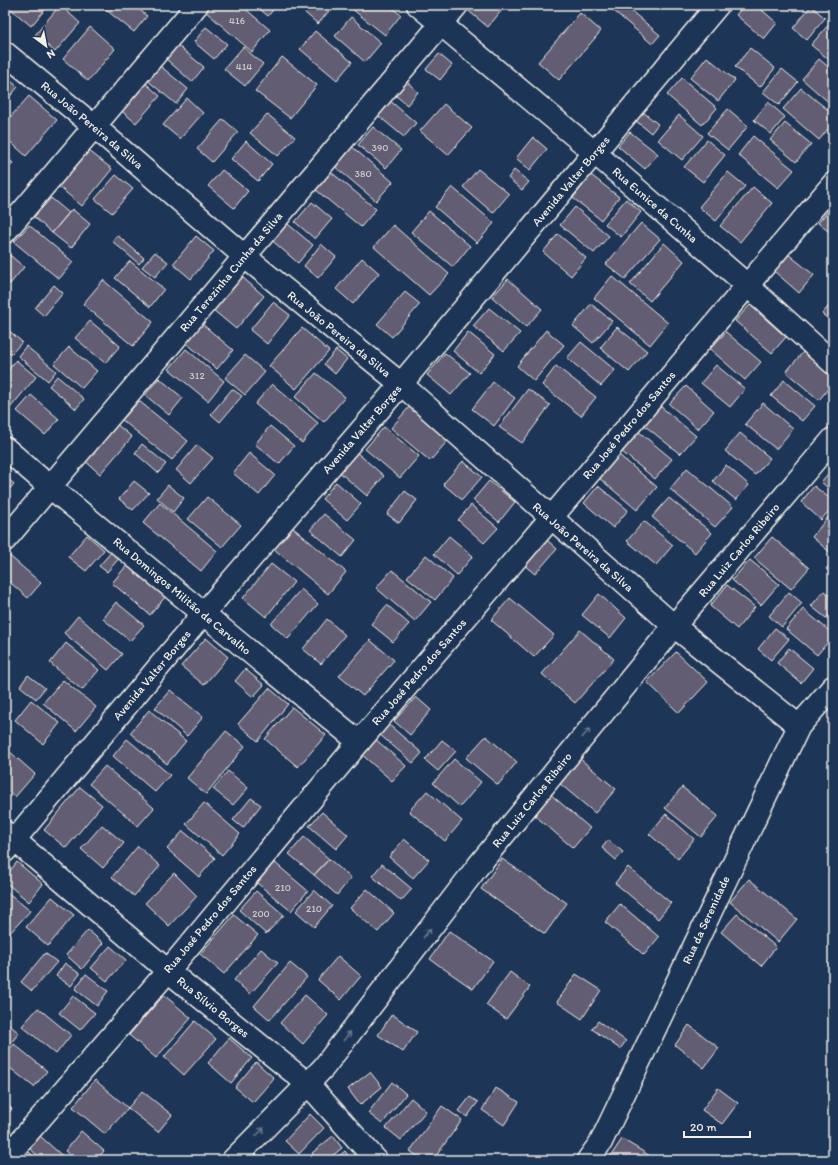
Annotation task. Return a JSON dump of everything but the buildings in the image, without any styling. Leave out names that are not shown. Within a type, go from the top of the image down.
[{"type":"street","points":[[5,232],[96,127],[197,5]]},
{"type":"street","name":"Rua Eunice da Cunha","points":[[418,5],[595,153],[747,285],[833,363]]},
{"type":"street","name":"Rua Terezinha Cunha da Silva","points":[[5,540],[457,5]]},
{"type":"street","name":"Avenida Valter Borges","points":[[8,841],[401,384],[718,5]]},
{"type":"street","name":"Rua João Pereira da Silva","points":[[5,53],[96,127],[244,256],[401,384],[674,626],[799,726]]},
{"type":"street","name":"Rua José Pedro dos Santos","points":[[5,1159],[168,971],[359,742],[551,518],[833,184]]},
{"type":"street","name":"Rua Luiz Carlos Ribeiro","points":[[232,1160],[324,1067],[478,866],[674,626],[833,439]]},
{"type":"street","name":"Rua Domingos Militão de Carvalho","points":[[5,448],[50,487],[359,742]]},
{"type":"street","name":"Rua da Serenidade","points":[[588,1160],[601,1142],[799,726],[833,687]]},
{"type":"street","name":"Rua Sílvio Borges","points":[[8,841],[308,1084],[376,1160]]}]
